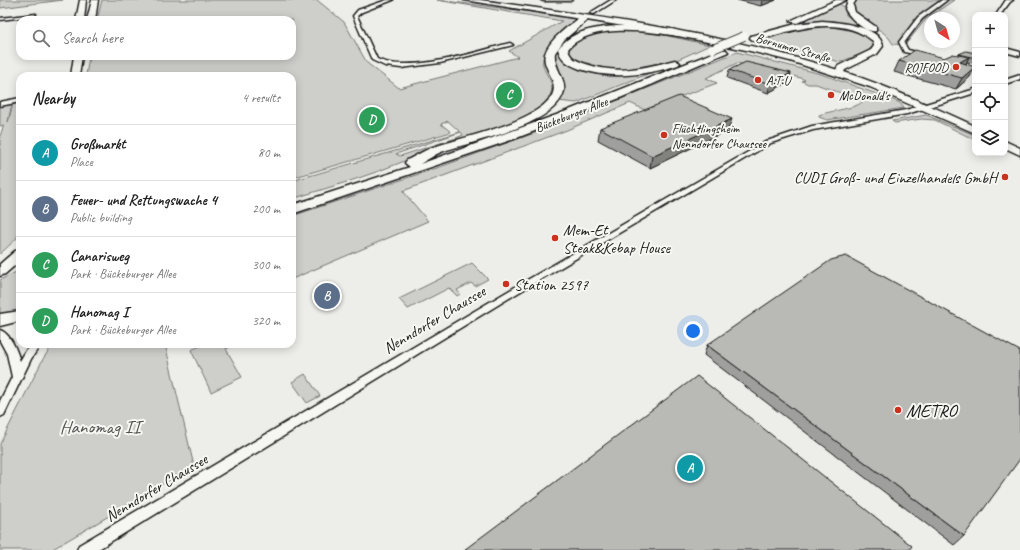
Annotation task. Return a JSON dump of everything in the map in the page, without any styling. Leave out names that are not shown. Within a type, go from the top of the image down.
[{"type":"highway","points":[[786,18],[828,0]]},
{"type":"highway","name":"Bückeburger Allee","points":[[296,201],[403,167],[600,96],[754,38],[842,0]]},
{"type":"highway","points":[[843,71],[884,53],[888,43],[883,35],[852,14],[849,6],[852,0]]},
{"type":"highway","points":[[594,16],[565,44],[563,53],[574,63],[589,69],[614,73],[635,72],[655,69],[718,51]]},
{"type":"highway","points":[[403,167],[435,151],[521,122],[549,105],[558,94],[559,83],[551,64],[550,53],[555,45],[594,16]]},
{"type":"highway","name":"Bückeburger Allee","points":[[296,209],[474,150],[540,126],[718,51],[744,36],[774,23]]},
{"type":"highway","points":[[754,38],[799,25],[820,24],[853,28],[870,35],[879,43],[878,49],[843,71]]},
{"type":"highway","points":[[565,44],[582,35],[609,30],[640,29],[678,33]]},
{"type":"main road","points":[[81,16],[83,0]]},
{"type":"main road","points":[[92,16],[95,0]]},
{"type":"main road","name":"Bornumer Straße","points":[[467,0],[594,16],[678,33],[843,71],[972,129]]},
{"type":"main road","name":"Bornumer Straße","points":[[496,0],[708,34],[782,52],[936,103],[973,120]]},
{"type":"main road","points":[[75,72],[77,60]]},
{"type":"main road","points":[[1008,138],[1020,144]]},
{"type":"main road","points":[[1008,146],[1020,152]]},
{"type":"main road","points":[[0,272],[16,258]]},
{"type":"main road","points":[[0,272],[16,266]]},
{"type":"main road","points":[[0,320],[16,317]]},
{"type":"street","points":[[391,0],[360,11],[355,16],[355,19],[375,60],[386,66],[399,67],[438,62],[510,45]]},
{"type":"street","points":[[359,13],[397,0]]},
{"type":"street","points":[[543,0],[570,0]]},
{"type":"street","points":[[927,56],[906,51],[901,43],[920,18],[945,0]]},
{"type":"street","points":[[1000,12],[1011,0]]},
{"type":"street","points":[[594,16],[613,1]]},
{"type":"street","points":[[594,16],[613,1]]},
{"type":"street","points":[[26,16],[34,15]]},
{"type":"street","points":[[0,19],[16,17]]},
{"type":"street","points":[[1008,51],[1020,54]]},
{"type":"street","points":[[1008,76],[1019,78]]},
{"type":"street","points":[[1008,81],[1019,78]]},
{"type":"street","name":"Nenndorfer Chaussee","points":[[84,550],[513,292],[770,142],[812,128],[883,117],[925,107],[972,92]]},
{"type":"street","points":[[0,104],[16,101]]},
{"type":"street","points":[[0,334],[10,348],[15,360],[17,376]]},
{"type":"street","points":[[0,412],[17,376],[34,348]]},
{"type":"green space","points":[[0,0],[63,0],[0,8]]},
{"type":"green space","points":[[102,0],[317,0],[344,22],[367,63],[399,88],[518,57],[509,51],[562,21],[437,0],[565,16],[577,20],[552,42],[545,53],[543,65],[552,89],[546,101],[528,115],[502,126],[450,143],[366,176],[296,198],[296,180],[460,132],[448,121],[441,124],[451,132],[296,177],[296,72],[87,72],[88,60],[296,60],[296,16],[98,16]],"holes":[[[461,132],[463,135],[400,156],[396,154]]]},
{"type":"green space","points":[[857,0],[954,0],[936,12],[924,12],[924,21],[905,45],[893,44],[884,33],[861,18],[852,7]]},
{"type":"green space","points":[[840,4],[844,7],[846,15],[880,36],[826,22],[803,21]]},
{"type":"green space","points":[[586,21],[560,47],[587,70],[655,71],[576,103],[558,101],[565,85],[561,74],[554,65],[553,56],[563,41]]},
{"type":"green space","points":[[826,26],[859,32],[875,40],[876,44],[866,52],[840,62],[763,42],[792,29]]},
{"type":"green space","points":[[641,30],[710,45],[667,63],[638,69],[624,70],[610,70],[585,65],[575,59],[568,51],[572,44],[589,35]]},
{"type":"green space","points":[[737,52],[821,74],[891,99],[900,103],[904,108],[827,120],[819,117],[819,115],[856,106],[863,101],[816,84],[808,84],[802,81],[805,80],[801,78],[737,63],[706,78],[717,83],[645,110],[630,103],[567,130],[403,191],[428,221],[296,277],[296,215],[437,168],[554,126]]},
{"type":"green space","points":[[12,104],[8,122],[13,104],[16,104],[16,239],[0,254],[0,136],[4,125],[0,126],[0,106]]},
{"type":"green space","points":[[926,115],[972,134],[972,138],[935,120],[921,119],[895,123],[892,121]]},
{"type":"green space","points":[[472,263],[488,279],[475,286],[471,283],[457,290],[460,294],[457,296],[449,288],[408,309],[399,299]]},
{"type":"green space","points":[[16,272],[16,312],[0,315],[0,280]]},
{"type":"green space","name":"Hanomag II","points":[[50,348],[166,348],[194,466],[51,550],[0,550],[0,444],[43,359]]},
{"type":"green space","points":[[196,348],[228,348],[226,349],[242,377],[211,392],[191,350]]},
{"type":"green space","points":[[305,374],[320,396],[307,403],[292,382]]},
{"type":"building","points":[[915,50],[944,58],[953,54],[969,57],[960,62],[972,66],[972,70],[962,78],[899,61]]},
{"type":"building","points":[[966,51],[972,52],[972,57],[959,54]]},
{"type":"building","points":[[746,62],[791,73],[770,84],[729,70]]},
{"type":"building","name":"Flüchtlingsheim Nenndorfer Chaussee","points":[[679,96],[732,119],[652,156],[600,128]]},
{"type":"building","name":"METRO","points":[[846,256],[1020,351],[1020,459],[964,536],[707,345],[831,260]]},
{"type":"building","points":[[697,376],[912,546],[909,550],[464,550]]},
{"type":"place","name":"ROJFOOD","points":[[956,67]]},
{"type":"place","name":"A.T.U","points":[[758,80]]},
{"type":"place","name":"Canarisweg","points":[[509,95]]},
{"type":"place","name":"McDonald's","points":[[831,95]]},
{"type":"place","name":"Hanomag I","points":[[372,120]]},
{"type":"place","name":"Flüchtlingsheim Nenndorfer Chaussee","points":[[664,135]]},
{"type":"place","name":"CUDI Groß- und Einzelhandels GmbH","points":[[1005,177]]},
{"type":"place","name":"Mem-Et Steak&Kebap House","points":[[555,238]]},
{"type":"place","name":"Station 2597","points":[[506,284]]},
{"type":"place","name":"Feuer- und Rettungswache 4","points":[[327,296]]},
{"type":"place","name":"METRO","points":[[898,410]]},
{"type":"place","name":"Großmarkt","points":[[690,468]]}]
